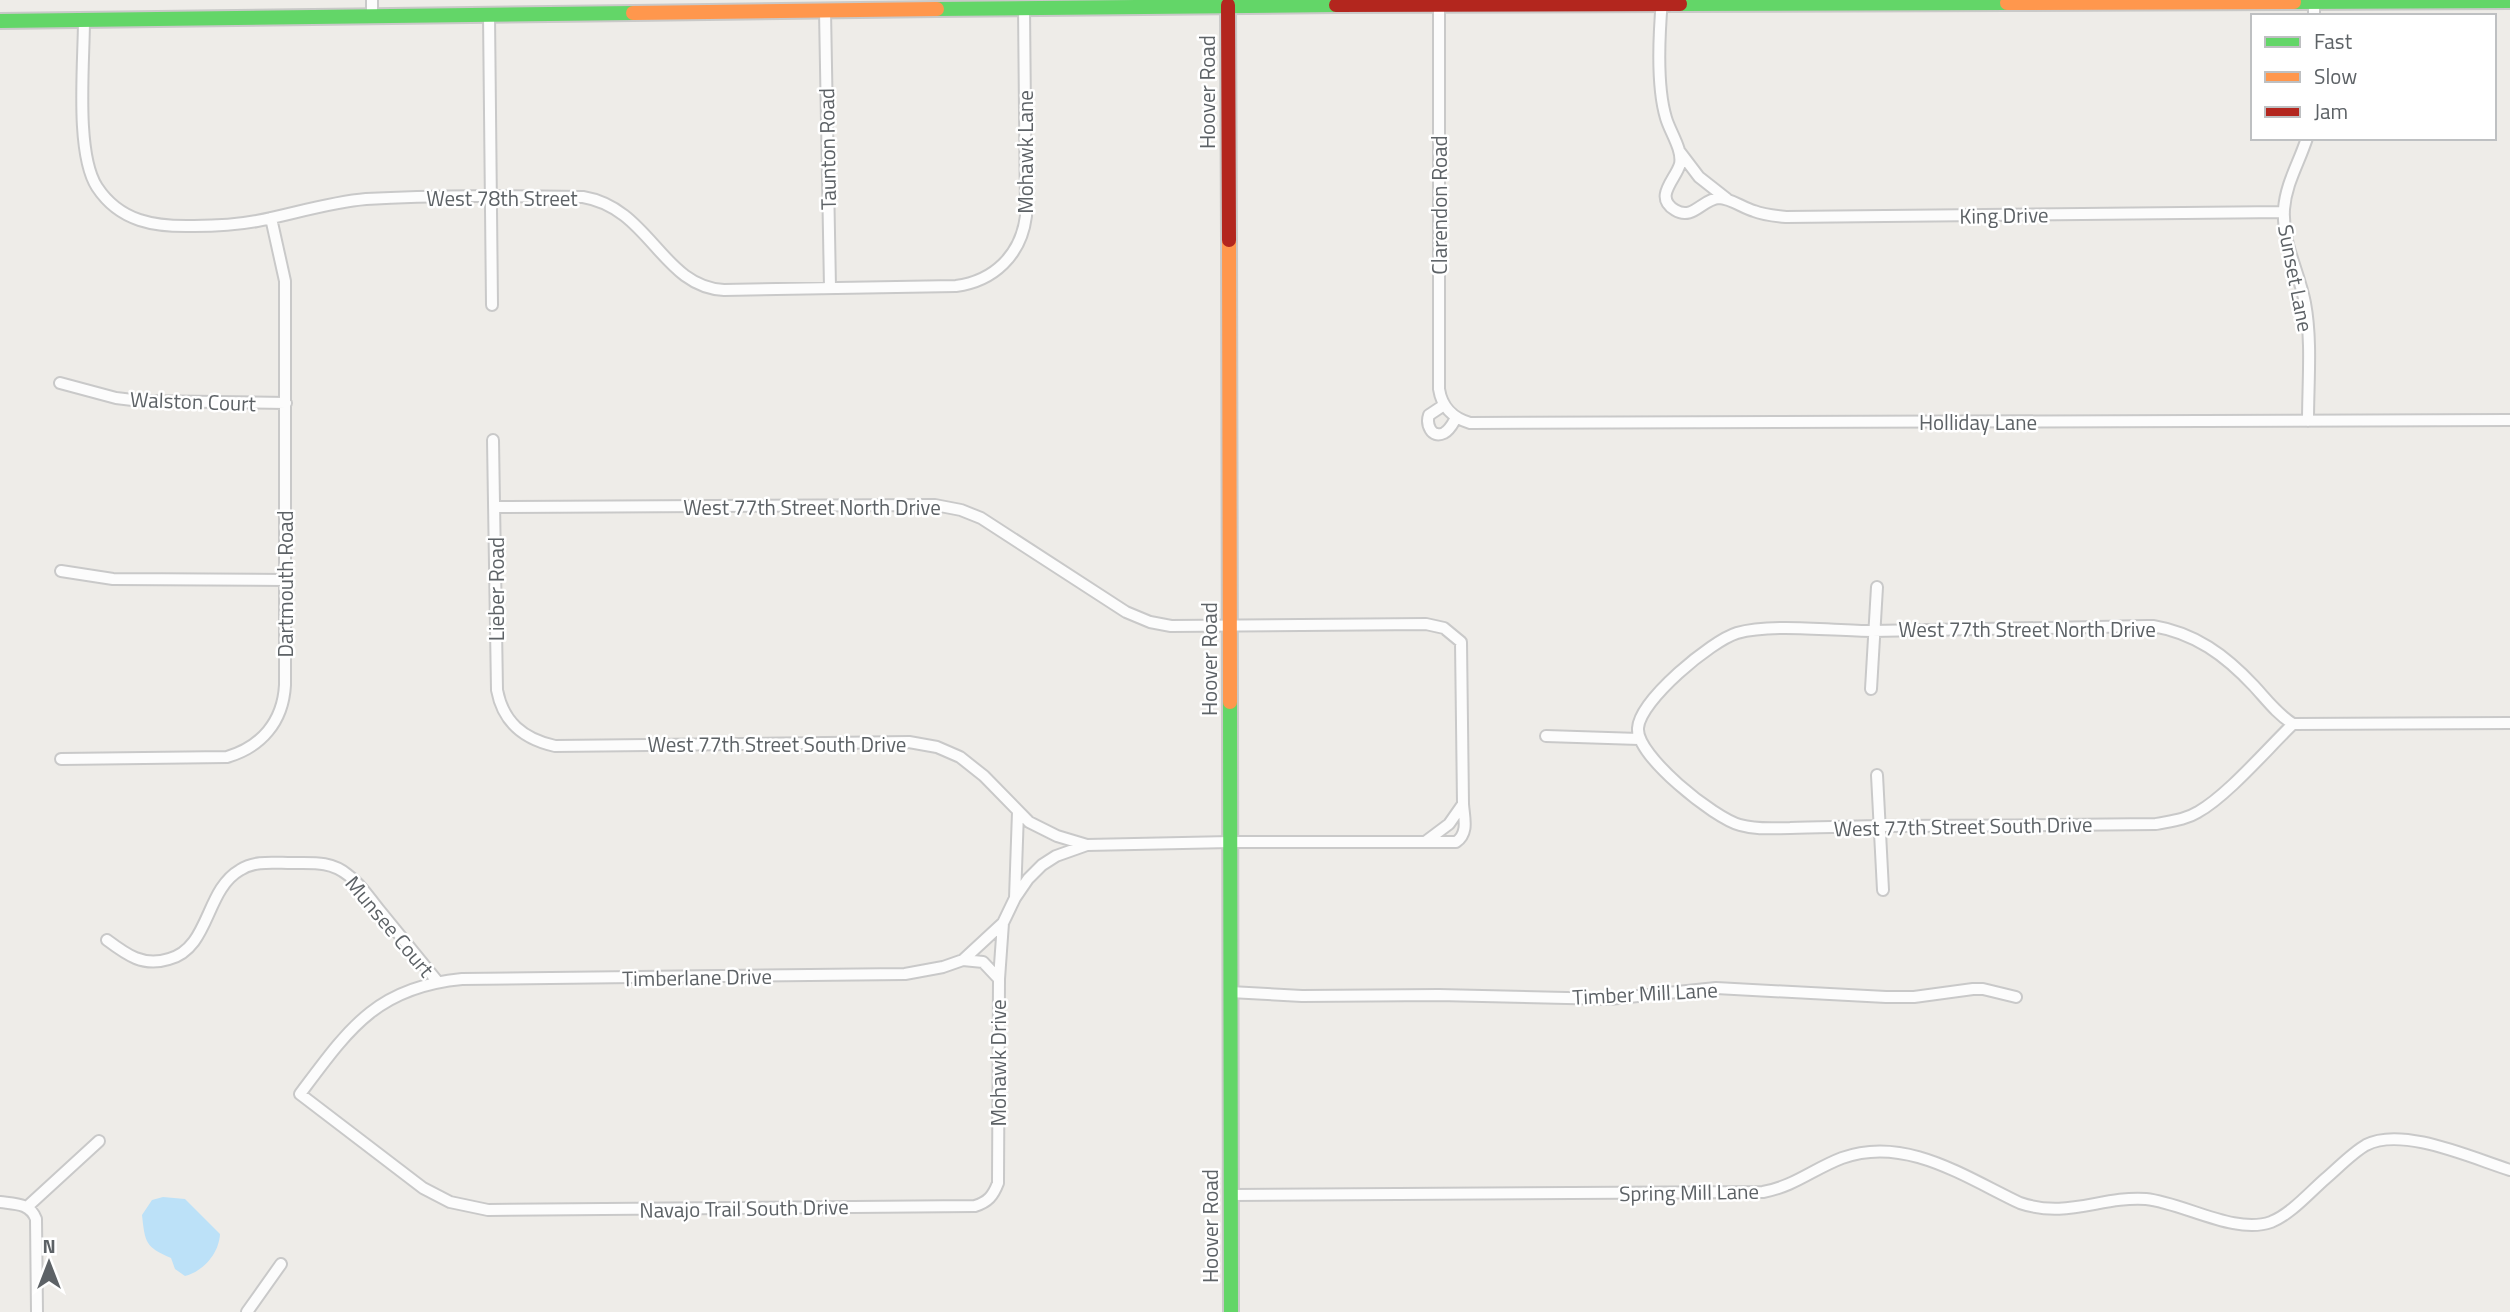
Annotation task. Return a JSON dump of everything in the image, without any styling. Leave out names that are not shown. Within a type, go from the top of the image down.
[{"type":"main road","points":[[0,21],[1228,3],[1439,5],[1511,2],[2510,1]]},
{"type":"main road","name":"Hoover Road","points":[[1228,3],[1231,1312]]},
{"type":"street","points":[[373,0],[373,16]]},
{"type":"street","name":"King Drive","points":[[1662,2],[1660,26],[1663,106],[1671,135],[1699,177],[1727,199],[1756,212],[1786,218],[2284,212]]},
{"type":"street","name":"Clarendon Road","points":[[1439,5],[1439,386],[1450,412]]},
{"type":"street","name":"Mohawk Lane","points":[[984,279],[1004,265],[1013,253],[1025,221],[1024,8]]},
{"type":"street","name":"Taunton Road","points":[[825,10],[830,288]]},
{"type":"street","points":[[489,15],[492,305]]},
{"type":"street","name":"West 78th Street","points":[[85,20],[83,144],[87,168],[106,200],[136,220],[155,226],[227,226],[365,200],[583,197],[608,204],[629,217],[680,273],[713,289],[956,286],[984,279]]},
{"type":"street","name":"Sunset Lane","points":[[2306,140],[2288,187],[2284,212],[2288,248],[2307,315],[2308,421]]},
{"type":"street","points":[[1680,152],[1680,164],[1676,174],[1668,182],[1666,193],[1672,208],[1688,213],[1696,211],[1711,200],[1727,199]]},
{"type":"street","name":"Dartmouth Road","points":[[61,759],[216,759],[242,752],[260,740],[276,720],[283,701],[285,281],[271,218]]},
{"type":"street","name":"Walston Court","points":[[60,383],[116,398],[141,401],[286,403]]},
{"type":"street","points":[[1432,411],[1450,412],[1447,432],[1441,434],[1429,429],[1427,422],[1432,411]]},
{"type":"street","name":"Holliday Lane","points":[[1450,412],[1470,423],[2510,420]]},
{"type":"street","name":"Lieber Road","points":[[494,440],[497,690],[502,710],[518,731]]},
{"type":"street","name":"West 77th Street North Drive","points":[[496,507],[928,504],[961,510],[981,518],[1136,617],[1171,626],[1426,624],[1444,628],[1461,642],[1463,804]]},
{"type":"street","points":[[61,571],[113,579],[285,580]]},
{"type":"street","points":[[1871,689],[1877,587]]},
{"type":"street","name":"West 77th Street North Drive","points":[[1639,735],[1643,714],[1665,687],[1712,644],[1730,636],[1760,629],[1874,631],[2153,626],[2170,628],[2196,638],[2223,656],[2293,724]]},
{"type":"street","points":[[2293,724],[2510,723]]},
{"type":"street","name":"West 77th Street South Drive","points":[[1639,735],[1649,756],[1704,807],[1731,822],[1756,828],[2156,824],[2173,822],[2199,812],[2216,799],[2293,724]]},
{"type":"street","name":"West 77th Street South Drive","points":[[518,731],[529,738],[555,746],[923,743],[946,750],[969,762],[1018,812],[1042,830],[1087,845],[1456,842],[1463,837],[1465,831],[1463,804]]},
{"type":"street","points":[[1546,736],[1639,735]]},
{"type":"street","points":[[1877,775],[1883,890]]},
{"type":"street","points":[[1425,842],[1449,824],[1463,804]]},
{"type":"street","points":[[1015,898],[1018,812]]},
{"type":"street","name":"Timberlane Drive","points":[[300,1094],[342,1038],[360,1020],[384,1001],[437,981],[905,974],[943,967],[963,960],[1003,923],[1015,898],[1042,866],[1056,856],[1087,845]]},
{"type":"street","name":"Munsee Court","points":[[107,940],[128,956],[143,962],[158,963],[177,957],[196,940],[220,890],[228,878],[240,869],[259,863],[321,863],[337,867],[351,876],[437,981]]},
{"type":"street","name":"Mohawk Drive","points":[[988,1200],[994,1194],[998,1183],[999,979],[1003,923]]},
{"type":"street","points":[[963,960],[983,962],[999,979]]},
{"type":"street","name":"Timber Mill Lane","points":[[1230,992],[1302,996],[1439,995],[1609,999],[1716,988],[1886,997],[1914,997],[1983,989],[2016,997]]},
{"type":"street","name":"Navajo Trail South Drive","points":[[300,1094],[423,1188],[464,1206],[499,1210],[975,1206],[988,1200]]},
{"type":"street","name":"Spring Mill Lane","points":[[1231,1195],[1763,1192],[1796,1183],[1846,1157],[1874,1151],[1927,1158],[2035,1208],[2059,1210],[2146,1199],[2170,1203],[2240,1225],[2256,1226],[2280,1217],[2365,1145],[2385,1138],[2410,1139],[2510,1170]]},
{"type":"street","points":[[27,1207],[99,1141]]},
{"type":"street","points":[[0,1202],[27,1207],[34,1212],[37,1312]]},
{"type":"street","points":[[247,1312],[281,1264]]},
{"type":"water","points":[[163,1197],[185,1199],[220,1234],[217,1248],[209,1260],[192,1274],[185,1276],[175,1269],[171,1258],[151,1247],[146,1238],[142,1215],[152,1200]]},
{"type":"traffic: fast","points":[[2294,2],[2510,1]]},
{"type":"traffic: fast","points":[[1680,4],[2007,3]]},
{"type":"traffic: fast","points":[[937,9],[1336,5]]},
{"type":"traffic: fast","points":[[0,21],[633,13]]},
{"type":"traffic: fast","points":[[1230,702],[1231,1312]]},
{"type":"traffic: slow","points":[[2007,3],[2294,2]]},
{"type":"traffic: slow","points":[[633,13],[937,9]]},
{"type":"traffic: slow","points":[[1229,240],[1230,702]]},
{"type":"traffic: jam","points":[[1336,5],[1680,4]]},
{"type":"traffic: jam","points":[[1228,5],[1229,240]]}]
